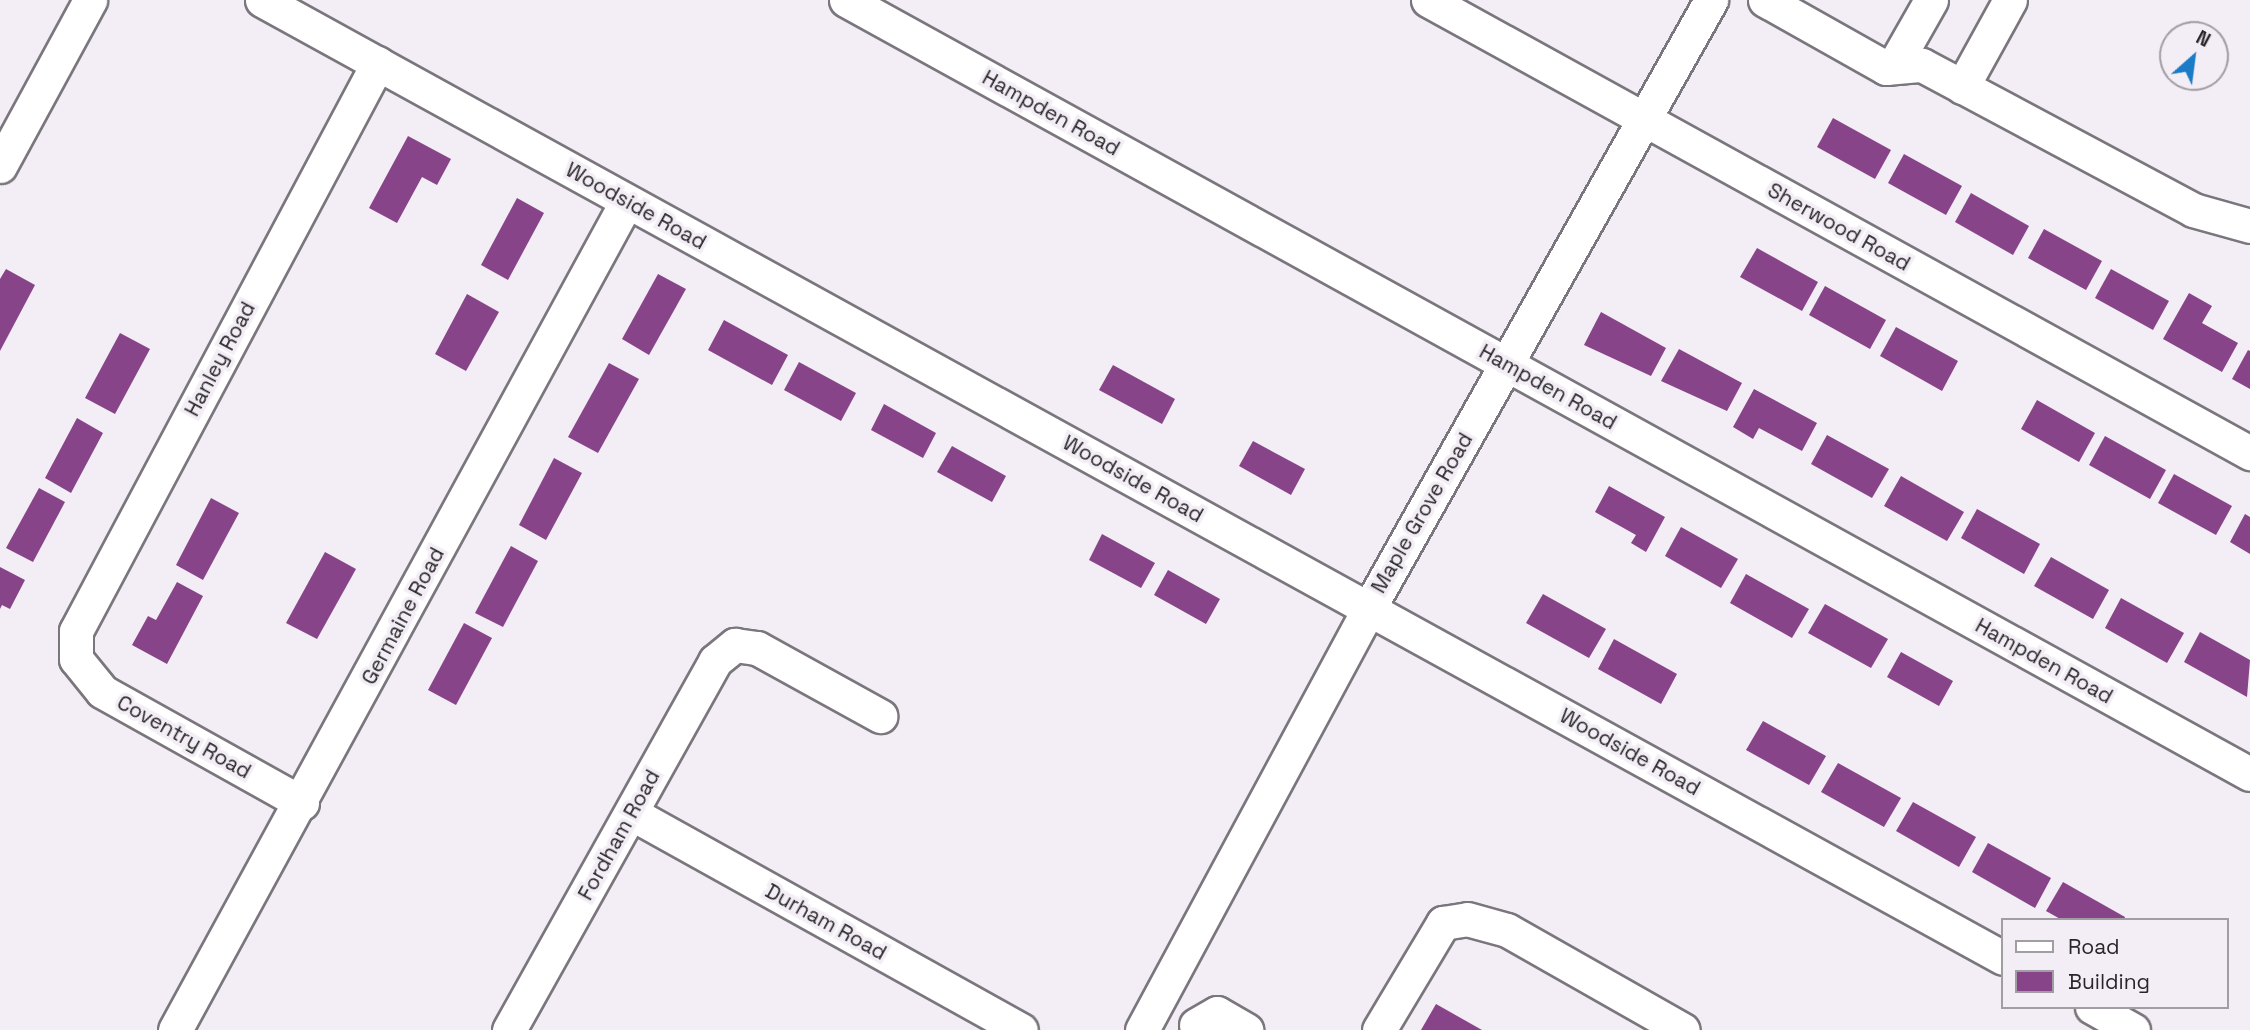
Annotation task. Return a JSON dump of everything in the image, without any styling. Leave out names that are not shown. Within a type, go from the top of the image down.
[{"type":"street","points":[[0,166],[90,0]]},
{"type":"street","name":"Woodside Road","points":[[262,0],[2002,957]]},
{"type":"street","name":"Hampden Road","points":[[846,0],[2250,774]]},
{"type":"street","name":"Sherwood Road","points":[[1428,0],[2250,453]]},
{"type":"street","name":"Maple Grove Road","points":[[1149,1017],[1369,608],[1711,0]]},
{"type":"street","points":[[1765,0],[1892,67],[1922,65],[2193,210],[2250,226]]},
{"type":"street","points":[[1892,67],[1931,0]]},
{"type":"street","points":[[1962,87],[2010,0]]},
{"type":"street","name":"Hanley Road","points":[[76,659],[76,631],[378,63]]},
{"type":"street","name":"Germaine Road","points":[[175,1030],[302,803],[627,201]]},
{"type":"street","name":"Fordham Road","points":[[509,1030],[715,661],[735,645],[757,648],[880,716]]},
{"type":"street","name":"Coventry Road","points":[[76,659],[102,691],[302,803]]},
{"type":"street","name":"Durham Road","points":[[631,813],[1021,1030]]},
{"type":"street","points":[[1379,1030],[1443,923],[1467,919],[1507,930],[1683,1030]]},
{"type":"street","points":[[2096,1009],[2133,1030]]},
{"type":"street","points":[[1149,1017],[1196,1027],[1217,1013],[1247,1030]]},
{"type":"building","points":[[1833,118],[1891,150],[1875,179],[1817,147]]},
{"type":"building","points":[[408,136],[451,159],[437,185],[422,177],[397,223],[369,208]]},
{"type":"building","points":[[1904,154],[1962,186],[1946,215],[1888,183]]},
{"type":"building","points":[[1971,193],[2029,226],[2013,255],[1955,222]]},
{"type":"building","points":[[517,198],[544,213],[508,280],[481,265]]},
{"type":"building","points":[[2044,229],[2102,261],[2086,290],[2028,258]]},
{"type":"building","points":[[1757,248],[1818,282],[1802,311],[1740,277]]},
{"type":"building","points":[[6,269],[35,285],[0,351],[0,279]]},
{"type":"building","points":[[2111,269],[2169,301],[2153,330],[2095,298]]},
{"type":"building","points":[[658,274],[686,289],[649,355],[622,339]]},
{"type":"building","points":[[1825,286],[1886,320],[1870,349],[1809,315]]},
{"type":"building","points":[[2189,293],[2212,306],[2202,323],[2238,343],[2222,372],[2163,339]]},
{"type":"building","points":[[467,294],[499,312],[466,371],[435,354]]},
{"type":"building","points":[[1601,312],[1666,348],[1651,376],[1584,345]]},
{"type":"building","points":[[724,320],[788,355],[772,385],[708,350]]},
{"type":"building","points":[[1896,327],[1958,361],[1942,391],[1880,356]]},
{"type":"building","points":[[120,333],[150,349],[115,414],[85,398]]},
{"type":"building","points":[[1679,349],[1742,383],[1727,411],[1661,381]]},
{"type":"building","points":[[2248,350],[2250,351],[2250,389],[2232,379]]},
{"type":"building","points":[[799,362],[856,393],[841,421],[784,390]]},
{"type":"building","points":[[609,363],[639,379],[598,453],[568,437]]},
{"type":"building","points":[[1113,365],[1175,399],[1162,424],[1099,390]]},
{"type":"building","points":[[1754,389],[1817,423],[1802,451],[1759,428],[1753,439],[1733,427]]},
{"type":"building","points":[[2037,400],[2095,433],[2079,462],[2021,429]]},
{"type":"building","points":[[884,404],[936,433],[923,458],[871,430]]},
{"type":"building","points":[[77,418],[103,433],[71,493],[45,478]]},
{"type":"building","points":[[1827,435],[1889,469],[1872,498],[1811,464]]},
{"type":"building","points":[[2105,436],[2166,470],[2150,499],[2089,465]]},
{"type":"building","points":[[1253,441],[1305,469],[1291,495],[1239,466]]},
{"type":"building","points":[[952,446],[1006,476],[992,502],[937,472]]},
{"type":"building","points":[[554,458],[582,473],[546,540],[519,525]]},
{"type":"building","points":[[2174,474],[2232,506],[2216,535],[2158,503]]},
{"type":"building","points":[[1901,476],[1964,512],[1947,541],[1884,506]]},
{"type":"building","points":[[1609,486],[1665,517],[1646,552],[1631,543],[1636,535],[1595,512]]},
{"type":"building","points":[[39,488],[65,502],[33,562],[6,548]]},
{"type":"building","points":[[211,498],[239,513],[203,580],[176,565]]},
{"type":"building","points":[[1977,509],[2040,544],[2024,574],[1961,538]]},
{"type":"building","points":[[2245,514],[2250,517],[2250,554],[2230,542]]},
{"type":"building","points":[[1681,527],[1738,559],[1721,588],[1665,556]]},
{"type":"building","points":[[1102,534],[1155,563],[1141,588],[1089,560]]},
{"type":"building","points":[[511,546],[538,561],[503,627],[475,613]]},
{"type":"building","points":[[325,552],[356,569],[317,639],[286,623]]},
{"type":"building","points":[[2051,557],[2109,590],[2093,619],[2034,586]]},
{"type":"building","points":[[0,567],[25,580],[10,609],[2,605],[0,609]]},
{"type":"building","points":[[1168,570],[1220,599],[1206,624],[1154,595]]},
{"type":"building","points":[[1746,574],[1809,609],[1792,638],[1730,603]]},
{"type":"building","points":[[177,582],[203,596],[167,664],[132,645],[148,616],[156,620]]},
{"type":"building","points":[[1543,594],[1606,629],[1589,658],[1526,623]]},
{"type":"building","points":[[2121,598],[2184,633],[2167,663],[2105,628]]},
{"type":"building","points":[[1825,604],[1888,639],[1871,668],[1808,633]]},
{"type":"building","points":[[464,623],[492,638],[456,705],[428,690]]},
{"type":"building","points":[[2200,632],[2250,660],[2247,697],[2184,662]]},
{"type":"building","points":[[1614,639],[1677,674],[1661,704],[1598,669]]},
{"type":"building","points":[[1901,652],[1953,681],[1939,706],[1887,677]]},
{"type":"building","points":[[1763,721],[1826,756],[1809,785],[1746,750]]},
{"type":"building","points":[[1838,763],[1901,798],[1884,827],[1821,792]]},
{"type":"building","points":[[1913,802],[1976,837],[1959,867],[1896,831]]},
{"type":"building","points":[[1988,843],[2051,878],[2035,908],[1972,872]]},
{"type":"building","points":[[2063,882],[2125,917],[2058,918],[2046,911]]},
{"type":"building","points":[[1436,1004],[1482,1030],[1421,1030]]}]
